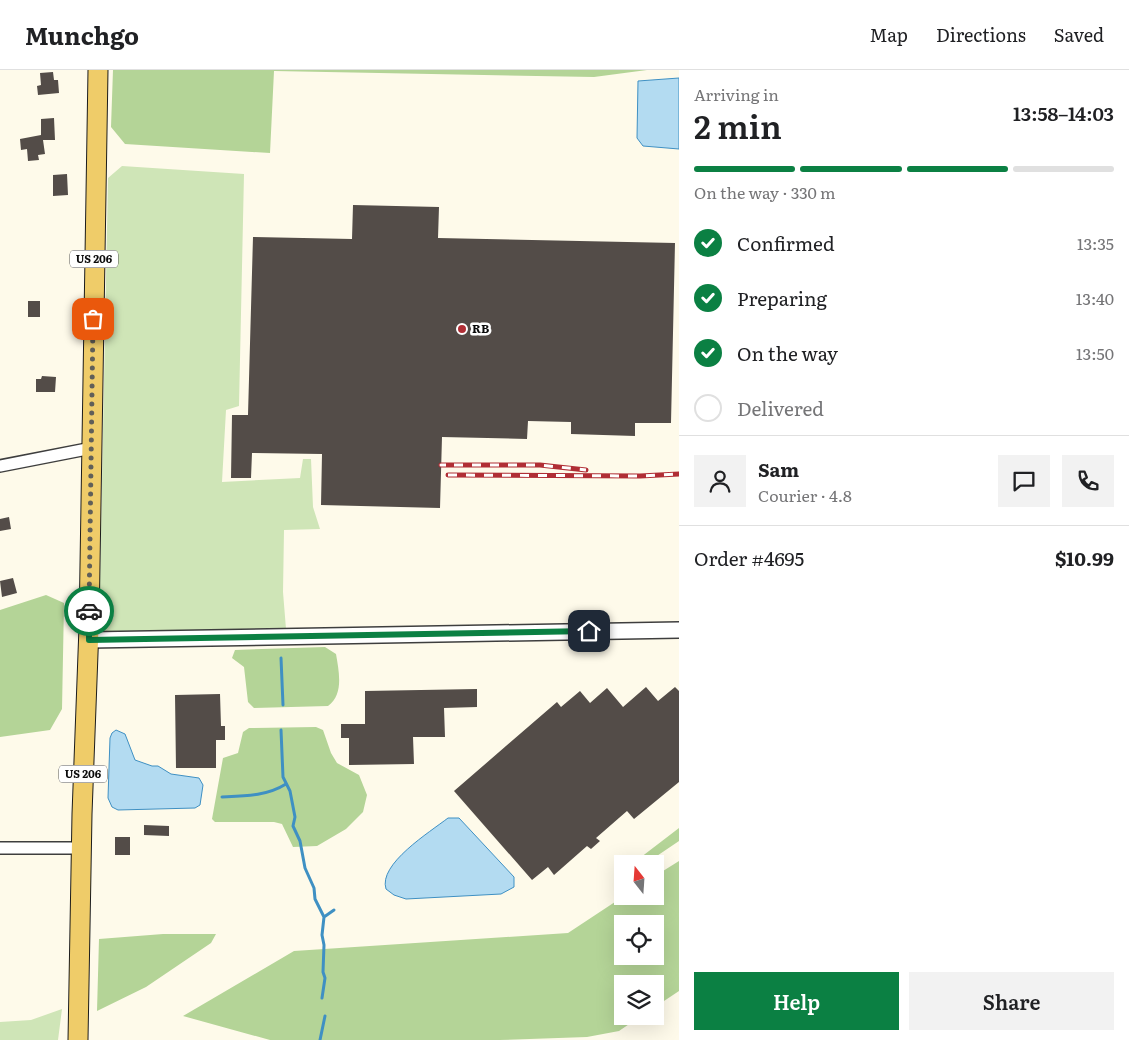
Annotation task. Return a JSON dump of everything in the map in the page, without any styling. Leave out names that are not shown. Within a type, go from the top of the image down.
[{"type":"main road","name":"US 206","points":[[78,1040],[81,848],[89,640],[98,70]]},
{"type":"street","points":[[0,466],[92,448]]},
{"type":"street","points":[[89,640],[679,630]]},
{"type":"street","points":[[0,848],[81,848]]},
{"type":"green space","points":[[113,70],[647,70],[594,77],[274,71],[270,153],[125,144],[111,127]]},
{"type":"green space","points":[[122,166],[244,174],[239,406],[226,410],[222,482],[300,478],[303,459],[311,459],[313,507],[320,529],[284,530],[283,592],[286,629],[99,632],[108,178]]},
{"type":"green space","points":[[46,595],[64,603],[62,709],[50,730],[0,737],[0,610]]},
{"type":"green space","points":[[325,647],[336,654],[339,675],[336,695],[328,706],[254,708],[248,702],[244,667],[232,658],[235,650]]},
{"type":"green space","points":[[316,727],[323,730],[331,753],[337,763],[359,775],[367,795],[363,812],[346,829],[317,846],[293,847],[282,824],[274,822],[215,822],[212,819],[223,758],[238,753],[243,732],[249,728]]},
{"type":"green space","points":[[679,828],[679,841],[658,855],[644,855]]},
{"type":"green space","points":[[679,861],[679,991],[664,1001],[664,975],[614,975],[614,1025],[628,1025],[619,1031],[587,1037],[499,1040],[270,1040],[183,1016],[294,951],[568,933],[614,903],[614,905],[664,905],[664,870]]},
{"type":"green space","points":[[163,934],[216,934],[211,943],[146,987],[97,1011],[99,939]]},
{"type":"green space","points":[[62,1009],[58,1040],[0,1040],[0,1022],[31,1020]]},
{"type":"water","points":[[679,78],[679,149],[643,146],[637,138],[638,81]]},
{"type":"water","points":[[116,730],[125,734],[135,760],[152,766],[158,766],[171,774],[199,778],[203,785],[200,805],[195,808],[118,810],[112,807],[108,798],[110,738]]},
{"type":"water","points":[[448,818],[459,818],[514,877],[514,887],[501,894],[406,899],[394,895],[386,889],[386,879],[397,859],[418,840]]},
{"type":"building","points":[[53,72],[54,80],[58,80],[59,93],[38,95],[37,86],[41,85],[40,73]]},
{"type":"building","points":[[54,118],[55,140],[43,140],[45,154],[38,155],[39,160],[28,161],[27,149],[21,150],[20,139],[41,135],[41,119]]},
{"type":"building","points":[[67,174],[68,195],[53,196],[53,175]]},
{"type":"building","name":"RB","points":[[353,205],[439,207],[438,238],[675,243],[671,423],[635,423],[635,436],[571,434],[571,422],[528,421],[527,439],[442,437],[440,508],[321,505],[322,454],[252,453],[251,478],[231,478],[232,415],[248,415],[253,237],[352,239]]},
{"type":"building","points":[[28,301],[40,301],[40,317],[28,317]]},
{"type":"building","points":[[42,376],[56,377],[55,392],[36,392],[36,379],[41,379]]},
{"type":"building","points":[[9,517],[11,529],[0,531],[0,519]]},
{"type":"building","points":[[13,578],[17,593],[2,597],[0,581]]},
{"type":"building","points":[[646,687],[658,701],[675,687],[679,691],[679,782],[634,819],[627,811],[596,838],[600,841],[591,849],[587,846],[554,875],[548,867],[532,880],[454,791],[557,702],[561,707],[580,691],[590,703],[607,688],[623,707]]},
{"type":"building","points":[[477,689],[477,707],[444,708],[445,737],[413,737],[414,764],[349,765],[349,738],[341,738],[341,724],[365,724],[365,691]]},
{"type":"building","points":[[220,694],[221,726],[225,726],[225,740],[216,740],[216,768],[176,768],[175,695]]},
{"type":"building","points":[[144,825],[169,826],[169,836],[144,835]]},
{"type":"building","points":[[115,837],[130,837],[130,855],[115,855]]},
{"type":"waterway","points":[[281,658],[283,705]]},
{"type":"waterway","points":[[281,730],[283,777],[290,791],[295,817],[293,826],[300,841],[305,868],[314,888],[315,899],[324,917],[322,935],[324,945],[323,972],[325,978],[322,998]]},
{"type":"waterway","points":[[222,797],[263,793],[286,784]]},
{"type":"waterway","points":[[324,917],[334,910]]},
{"type":"waterway","points":[[320,1040],[325,1016]]},
{"type":"railway","points":[[446,465],[441,465],[540,465],[586,470]]},
{"type":"railway","points":[[448,475],[640,476],[679,474]]},
{"type":"way so far","points":[[89,611],[92,509],[93,319]]},
{"type":"place","name":"RB","points":[[462,329]]},
{"type":"route","points":[[89,611],[89,640],[589,631]]}]
